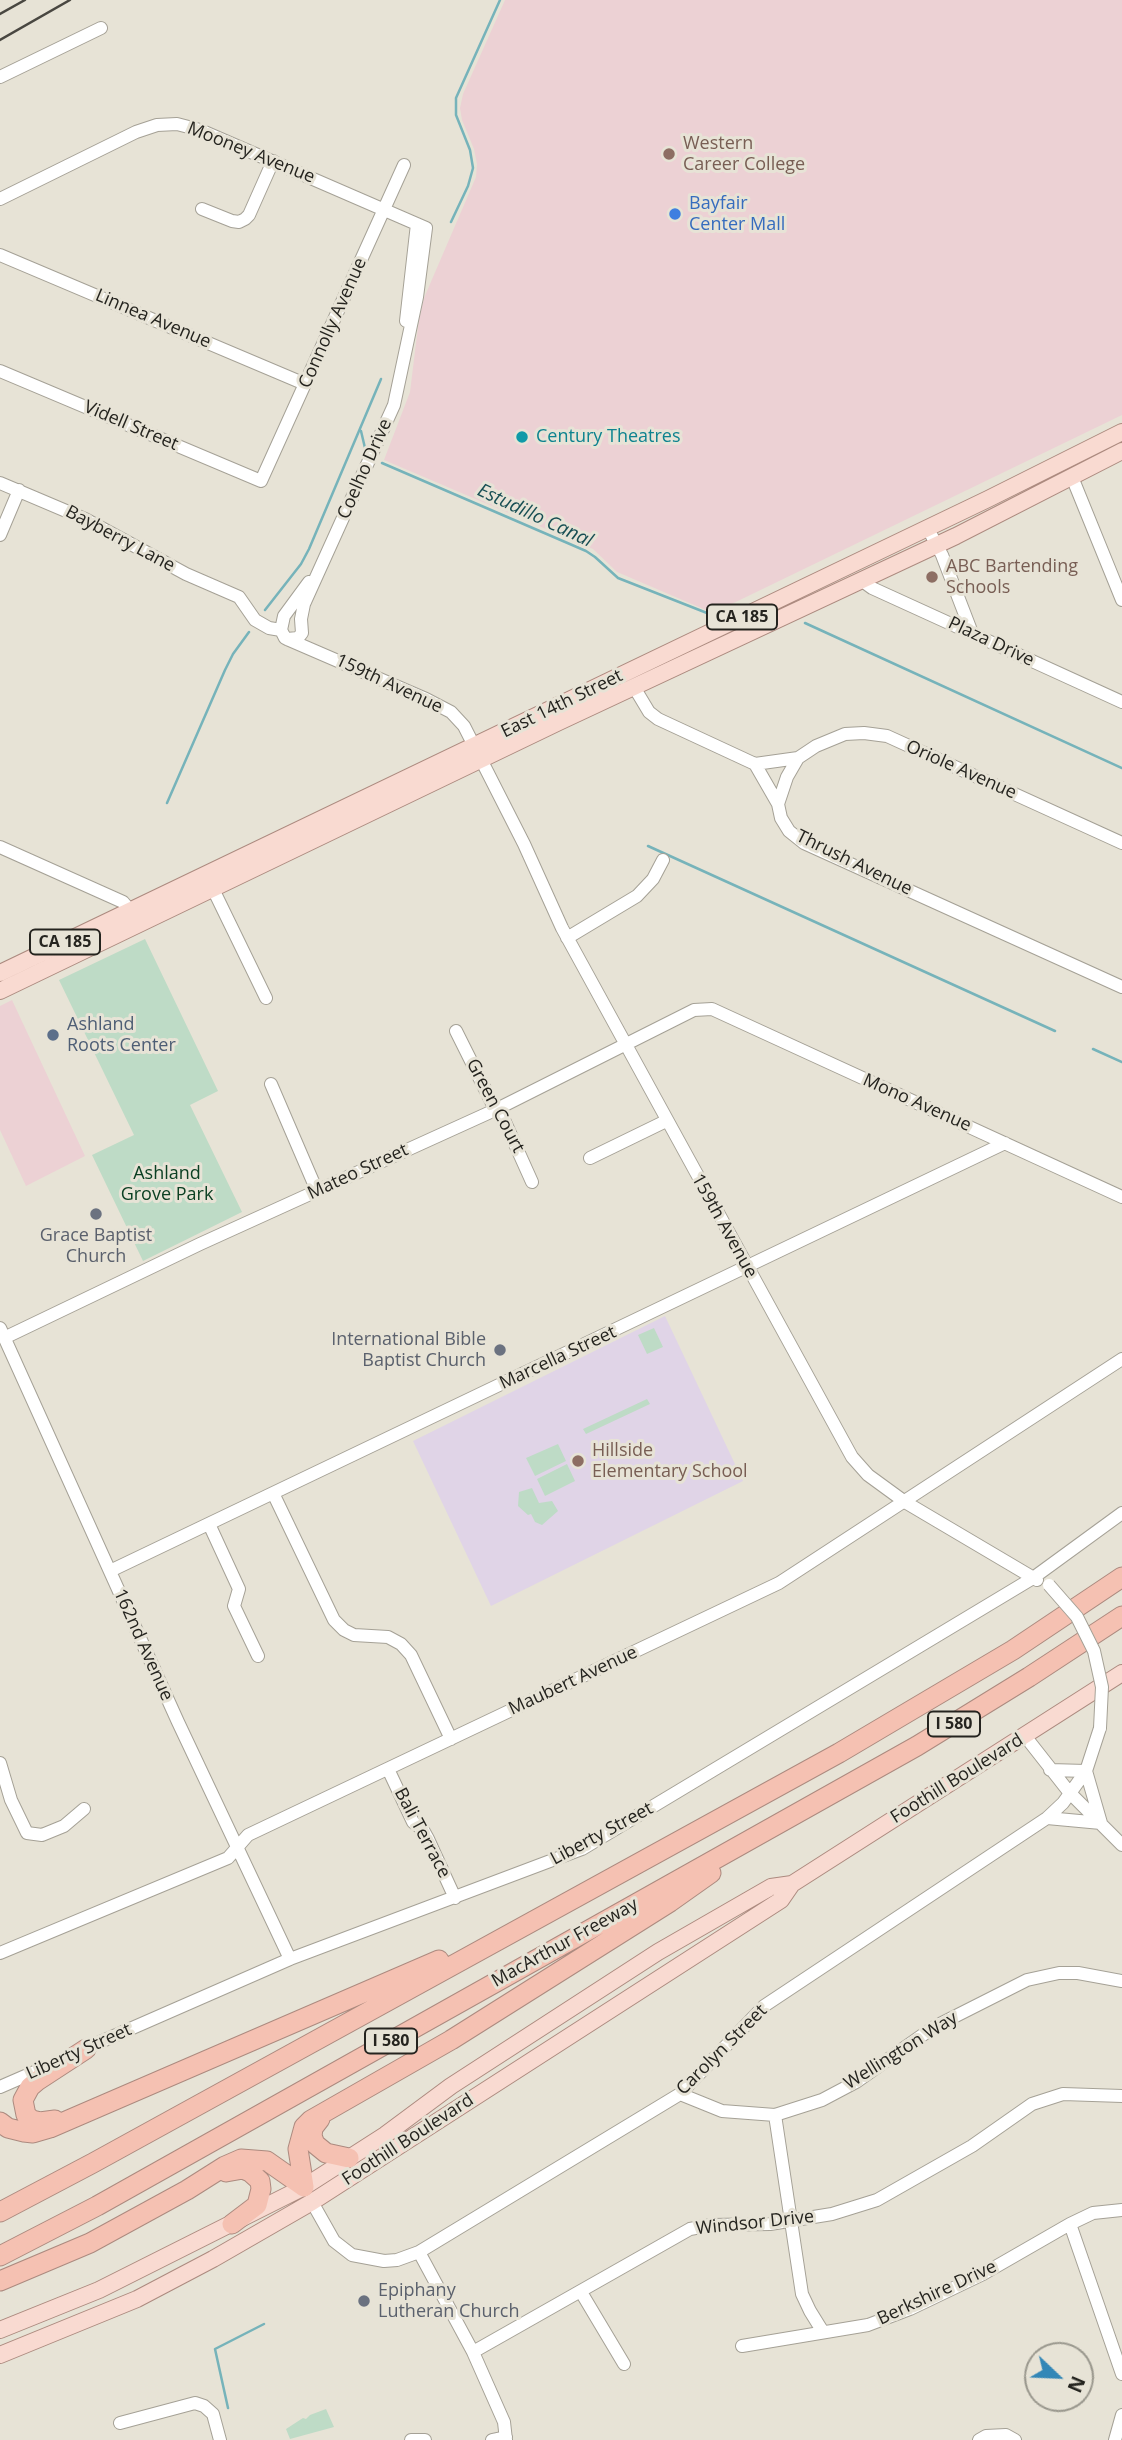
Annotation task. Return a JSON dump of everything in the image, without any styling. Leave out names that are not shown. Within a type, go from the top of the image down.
[{"type":"highway","name":"MacArthur Freeway","points":[[0,2212],[901,1717],[1013,1650],[1122,1577]]},
{"type":"highway","name":"MacArthur Freeway","points":[[0,2256],[97,2206],[781,1823],[975,1711],[1122,1616]]},
{"type":"highway","points":[[308,2195],[298,2149],[304,2127],[311,2119],[500,2010],[688,1890],[781,1823]]},
{"type":"highway","points":[[0,2122],[8,2128],[33,2133],[103,2106],[442,1959],[464,1959]]},
{"type":"highway","points":[[86,2049],[30,2087],[23,2101],[23,2108],[26,2115],[40,2122],[103,2106]]},
{"type":"highway","points":[[344,2100],[318,2121],[312,2136],[315,2144],[326,2153],[349,2158]]},
{"type":"highway","points":[[0,2281],[76,2250],[233,2162],[250,2158],[267,2161],[308,2195]]},
{"type":"highway","points":[[187,2190],[228,2171],[243,2169],[256,2175],[261,2189],[257,2205],[232,2224]]},
{"type":"main road","name":"East 14th Street","points":[[0,992],[213,889],[479,752],[1122,432]]},
{"type":"main road","name":"East 14th Street","points":[[0,973],[131,910],[479,752],[634,687],[982,523],[1122,451]]},
{"type":"main road","name":"Foothill Boulevard","points":[[0,2355],[151,2291],[213,2259],[308,2195],[780,1900],[792,1884],[1122,1673]]},
{"type":"main road","name":"Foothill Boulevard","points":[[0,2330],[63,2305],[232,2224],[308,2195],[349,2158],[451,2086],[658,1952],[771,1887],[792,1884]]},
{"type":"main road","points":[[63,2305],[69,2326]]},
{"type":"street","points":[[0,77],[101,28]]},
{"type":"street","name":"Mooney Avenue","points":[[0,199],[136,132],[157,125],[189,126],[422,226]]},
{"type":"street","points":[[202,209],[232,221],[245,219],[273,161]]},
{"type":"street","name":"Connolly Avenue","points":[[261,481],[404,165]]},
{"type":"street","name":"Coelho Drive","points":[[302,626],[304,604],[394,405],[402,370],[408,296],[422,226]]},
{"type":"street","name":"Linnea Avenue","points":[[0,255],[305,384]]},
{"type":"street","name":"Videll Street","points":[[0,371],[261,481]]},
{"type":"street","points":[[1072,477],[1122,600]]},
{"type":"street","name":"Bayberry Lane","points":[[0,482],[85,519],[186,574],[239,597]]},
{"type":"street","points":[[0,535],[19,490]]},
{"type":"street","points":[[933,524],[936,544],[972,633]]},
{"type":"street","name":"Coelho Drive","points":[[283,632],[286,611],[322,565]]},
{"type":"street","name":"Plaza Drive","points":[[861,580],[1122,702]]},
{"type":"street","name":"159th Avenue","points":[[239,597],[255,620],[269,628],[283,632],[316,651],[441,706],[458,719],[479,752],[567,938],[852,1457],[869,1475],[905,1502],[1049,1585],[1077,1617],[1094,1651],[1102,1688],[1100,1728],[1086,1770],[1069,1792]]},
{"type":"street","points":[[283,632],[286,621],[293,619],[302,626]]},
{"type":"street","name":"159th Avenue","points":[[302,626],[316,651]]},
{"type":"street","points":[[634,687],[649,712],[658,719],[755,764]]},
{"type":"street","name":"Oriole Avenue","points":[[755,764],[798,758],[816,746],[845,734],[887,736],[1122,843]]},
{"type":"street","points":[[778,804],[787,777],[798,758]]},
{"type":"street","name":"Thrush Avenue","points":[[755,764],[778,804],[781,818],[789,831],[804,843],[1122,986]]},
{"type":"street","points":[[0,847],[123,902],[139,924]]},
{"type":"street","points":[[567,938],[637,895],[653,879],[663,860]]},
{"type":"street","points":[[213,889],[266,998]]},
{"type":"street","name":"Mateo Street","points":[[2,1333],[495,1110],[694,1010],[712,1009]]},
{"type":"street","name":"Mono Avenue","points":[[712,1009],[1122,1197]]},
{"type":"street","name":"Green Court","points":[[456,1031],[495,1110],[501,1112],[533,1182]]},
{"type":"street","points":[[271,1084],[317,1191]]},
{"type":"street","points":[[590,1158],[666,1121]]},
{"type":"street","name":"Marcella Street","points":[[110,1571],[1005,1143]]},
{"type":"street","name":"162nd Avenue","points":[[2,1333],[178,1722],[290,1959]]},
{"type":"street","name":"Maubert Avenue","points":[[0,1953],[228,1858],[248,1835],[779,1583],[1122,1359]]},
{"type":"street","points":[[273,1493],[334,1620],[344,1630],[355,1635],[388,1637],[401,1644],[411,1655],[450,1739]]},
{"type":"street","name":"Liberty Street","points":[[0,2087],[290,1959],[555,1860],[606,1836],[1033,1578],[1122,1513]]},
{"type":"street","points":[[209,1524],[239,1589],[234,1606],[258,1656]]},
{"type":"street","points":[[1025,1736],[1069,1792],[1122,1845]]},
{"type":"street","points":[[0,1763],[12,1800],[27,1833],[42,1835],[64,1826],[83,1809]]},
{"type":"street","name":"Bali Terrace","points":[[388,1769],[414,1822],[428,1839],[455,1898]]},
{"type":"street","points":[[1051,1770],[1086,1770],[1101,1823]]},
{"type":"street","name":"Carolyn Street","points":[[308,2195],[334,2241],[352,2255],[361,2259],[384,2261],[397,2260],[419,2252],[680,2094],[764,2006],[1048,1818],[1063,1803],[1069,1792]]},
{"type":"street","points":[[1048,1818],[1101,1823]]},
{"type":"street","name":"Wellington Way","points":[[680,2094],[722,2111],[775,2115],[822,2100],[856,2082],[934,2027],[1027,1979],[1059,1973],[1078,1973],[1122,1981]]},
{"type":"street","name":"Windsor Drive","points":[[473,2352],[690,2229],[711,2225],[770,2224],[832,2214],[877,2200],[972,2146],[1032,2104],[1063,2094],[1122,2096]]},
{"type":"street","points":[[775,2115],[802,2294],[823,2332]]},
{"type":"street","name":"Berkshire Drive","points":[[741,2346],[868,2325],[910,2309],[983,2274],[1093,2213],[1122,2210]]},
{"type":"street","points":[[1070,2224],[1122,2374]]},
{"type":"street","points":[[419,2252],[473,2352],[504,2422],[506,2439],[492,2440]]},
{"type":"street","points":[[581,2292],[624,2364]]},
{"type":"street","points":[[120,2423],[195,2403],[204,2406],[213,2414],[220,2440]]},
{"type":"street","points":[[1115,2440],[1122,2415]]},
{"type":"street","points":[[979,2440],[986,2436],[1006,2435],[1016,2440]]},
{"type":"street","points":[[411,2440],[425,2440]]},
{"type":"shaded area","points":[[505,0],[1122,0],[1122,415],[713,613],[617,572],[593,549],[384,460],[410,392],[424,298],[476,177],[474,149],[460,108],[463,94]]},
{"type":"shaded area","points":[[12,1000],[85,1156],[26,1186],[0,1130],[0,1006]]},
{"type":"shaded area","name":"Hillside Elementary School","points":[[665,1316],[743,1481],[491,1606],[413,1441]]},
{"type":"green space","name":"Ashland Grove Park","points":[[145,939],[218,1091],[190,1105],[242,1212],[143,1261],[92,1155],[134,1135],[59,980]]},
{"type":"green space","points":[[654,1328],[663,1347],[647,1354],[638,1335]]},
{"type":"green space","points":[[647,1399],[650,1404],[586,1434],[583,1429]]},
{"type":"green space","points":[[558,1444],[566,1461],[535,1476],[526,1458]]},
{"type":"green space","points":[[567,1464],[575,1481],[545,1496],[537,1479]]},
{"type":"green space","points":[[532,1488],[539,1503],[552,1501],[558,1511],[542,1525],[518,1506],[519,1492]]},
{"type":"green space","points":[[326,2409],[334,2427],[290,2439],[286,2429],[303,2418]]},
{"type":"waterway","name":"Estudillo Canal","points":[[451,222],[468,186],[473,168],[470,150],[456,115],[456,98],[500,0]]},
{"type":"waterway","name":"Estudillo Canal","points":[[265,610],[301,564],[309,549],[381,379]]},
{"type":"waterway","name":"Estudillo Canal","points":[[361,431],[365,448]]},
{"type":"waterway","name":"Estudillo Canal","points":[[382,463],[586,551],[618,578],[712,615]]},
{"type":"waterway","name":"Estudillo Canal","points":[[805,623],[1122,768]]},
{"type":"waterway","name":"Estudillo Canal","points":[[167,803],[225,670],[249,632]]},
{"type":"waterway","points":[[648,846],[1055,1031]]},
{"type":"waterway","points":[[1093,1049],[1122,1062]]},
{"type":"waterway","points":[[228,2408],[215,2349],[264,2324]]},
{"type":"railway","points":[[0,14],[25,0]]},
{"type":"railway","points":[[0,40],[70,0]]},
{"type":"place","name":"Western Career College","points":[[669,154]]},
{"type":"place","name":"Bayfair Center Mall","points":[[675,214]]},
{"type":"place","name":"Century Theatres","points":[[522,437]]},
{"type":"place","name":"ABC Bartending Schools","points":[[932,577]]},
{"type":"place","name":"Ashland Roots Center","points":[[53,1035]]},
{"type":"place","name":"Grace Baptist Church","points":[[96,1214]]},
{"type":"place","name":"International Bible Baptist Church","points":[[500,1350]]},
{"type":"place","name":"Hillside Elementary School","points":[[578,1461]]},
{"type":"place","name":"Epiphany Lutheran Church","points":[[364,2301]]}]
